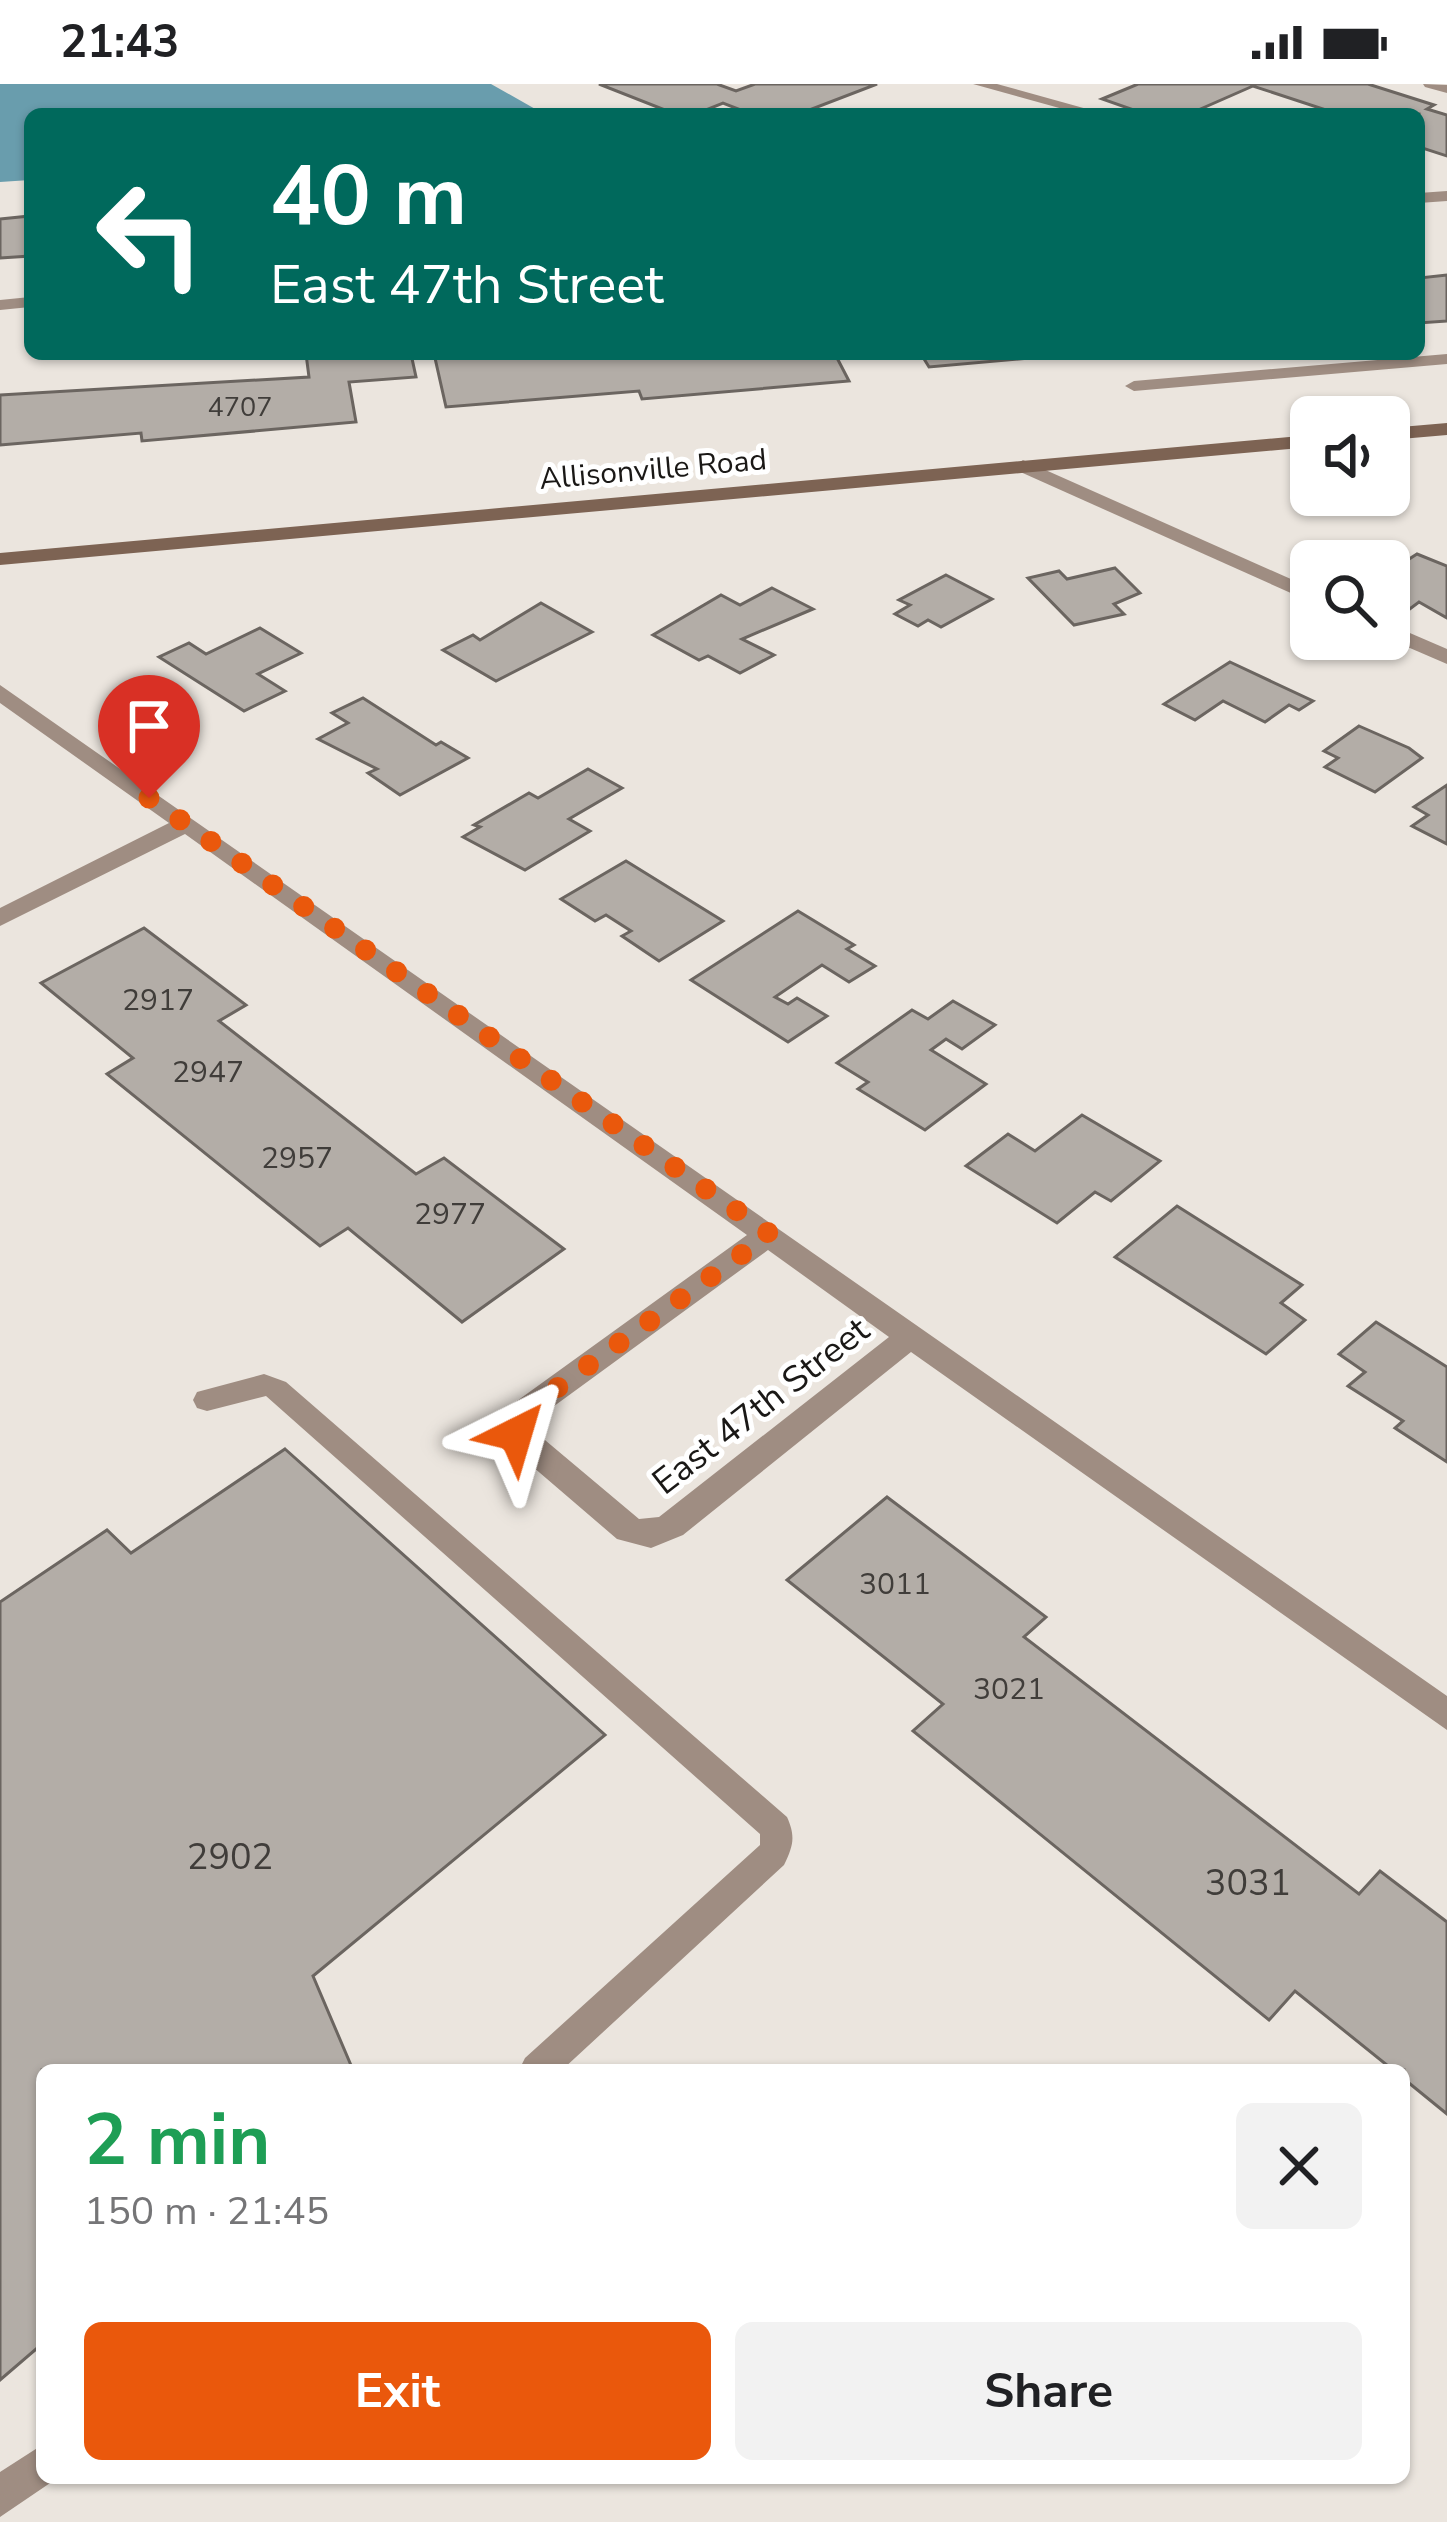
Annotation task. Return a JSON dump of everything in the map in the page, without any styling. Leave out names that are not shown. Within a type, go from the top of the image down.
[{"type":"main road","points":[[1410,432],[1447,429]]},
{"type":"main road","name":"Allisonville Road","points":[[0,559],[1290,443]]},
{"type":"street","points":[[1023,466],[1290,587]]},
{"type":"street","points":[[1410,640],[1447,657]]},
{"type":"street","name":"East 47th Street","points":[[0,692],[1447,1715]]},
{"type":"street","points":[[0,918],[187,824]]},
{"type":"street","name":"East 47th Street","points":[[770,1234],[521,1414],[516,1434],[629,1530],[651,1535],[671,1526],[912,1335]]},
{"type":"lane","points":[[980,84],[1074,108]]},
{"type":"lane","points":[[1430,84],[1447,89]]},
{"type":"lane","points":[[1134,386],[1447,359]]},
{"type":"lane","points":[[207,1400],[264,1385],[276,1389],[775,1827],[778,1843],[772,1855],[544,2064]]},
{"type":"lane","points":[[0,2497],[36,2470]]},
{"type":"water","points":[[0,84],[491,84],[533,108],[24,108],[24,180],[0,182]]},
{"type":"building","points":[[599,84],[717,84],[736,91],[755,84],[877,84],[815,108],[736,108],[723,103],[711,108],[660,108]]},
{"type":"building","points":[[1138,84],[1368,84],[1434,105],[1427,109],[1447,115],[1447,156],[1425,149],[1425,108],[1320,108],[1253,86],[1203,108],[1128,108],[1102,99]]},
{"type":"building","points":[[24,217],[24,256],[0,258],[0,219]]},
{"type":"building","points":[[1447,275],[1447,321],[1425,323],[1425,277]]},
{"type":"building","points":[[307,360],[412,360],[416,377],[349,382],[356,422],[142,441],[141,433],[0,445],[0,395],[309,377]]},
{"type":"building","points":[[435,360],[838,360],[849,381],[642,399],[639,391],[446,407]]},
{"type":"building","points":[[925,360],[1007,360],[929,367]]},
{"type":"building","points":[[1417,554],[1447,566],[1447,618],[1419,602],[1410,609],[1410,558]]},
{"type":"building","points":[[1115,568],[1140,593],[1114,604],[1124,614],[1074,625],[1028,578],[1059,571],[1067,579]]},
{"type":"building","points":[[946,575],[992,599],[941,627],[928,620],[918,626],[895,614],[910,605],[899,600]]},
{"type":"building","points":[[772,588],[813,609],[742,639],[774,655],[740,673],[708,656],[699,660],[653,635],[721,595],[740,605]]},
{"type":"building","points":[[541,603],[592,632],[496,681],[443,650],[473,635],[480,640]]},
{"type":"building","points":[[260,628],[301,653],[258,674],[285,691],[244,711],[159,657],[189,643],[206,654]]},
{"type":"building","points":[[1230,662],[1313,701],[1299,710],[1289,705],[1265,722],[1223,701],[1195,720],[1164,704]]},
{"type":"building","points":[[363,698],[436,745],[441,742],[468,758],[400,795],[368,773],[377,769],[318,739],[348,723],[332,713]]},
{"type":"building","points":[[1359,726],[1422,758],[1375,792],[1325,767],[1338,758],[1324,751]]},
{"type":"building","points":[[588,769],[622,788],[569,819],[590,831],[525,870],[463,837],[480,827],[474,825],[529,793],[538,798]]},
{"type":"building","points":[[1447,785],[1447,844],[1412,826],[1428,815],[1414,807]]},
{"type":"building","points":[[626,861],[723,921],[659,961],[622,936],[631,931],[606,915],[595,921],[561,899]]},
{"type":"building","points":[[798,911],[854,945],[847,949],[875,966],[849,982],[822,965],[775,997],[788,1004],[797,998],[827,1016],[788,1042],[691,980]]},
{"type":"building","points":[[144,928],[246,1005],[219,1021],[416,1174],[444,1158],[564,1249],[462,1322],[348,1228],[320,1246],[107,1074],[133,1058],[41,983]]},
{"type":"building","points":[[953,1001],[995,1025],[962,1049],[946,1039],[931,1050],[986,1084],[925,1130],[858,1089],[868,1082],[837,1063],[912,1010],[928,1019]]},
{"type":"building","points":[[1082,1115],[1160,1161],[1111,1201],[1095,1192],[1057,1223],[966,1166],[1008,1134],[1035,1151]]},
{"type":"building","points":[[1177,1206],[1302,1285],[1281,1303],[1305,1320],[1266,1354],[1115,1257]]},
{"type":"building","points":[[1376,1322],[1447,1367],[1447,1462],[1395,1428],[1403,1421],[1348,1386],[1365,1372],[1339,1354]]},
{"type":"building","points":[[285,1449],[605,1735],[313,1976],[350,2064],[36,2064],[36,2349],[0,2380],[0,1602],[107,1530],[131,1553]]},
{"type":"building","points":[[887,1497],[1046,1617],[1024,1637],[1359,1894],[1380,1871],[1447,1922],[1447,2114],[1410,2084],[1410,2064],[1386,2064],[1295,1991],[1269,2020],[913,1731],[943,1704],[787,1580]]},
{"type":"route","points":[[149,798],[770,1234],[521,1414],[516,1434]]}]
